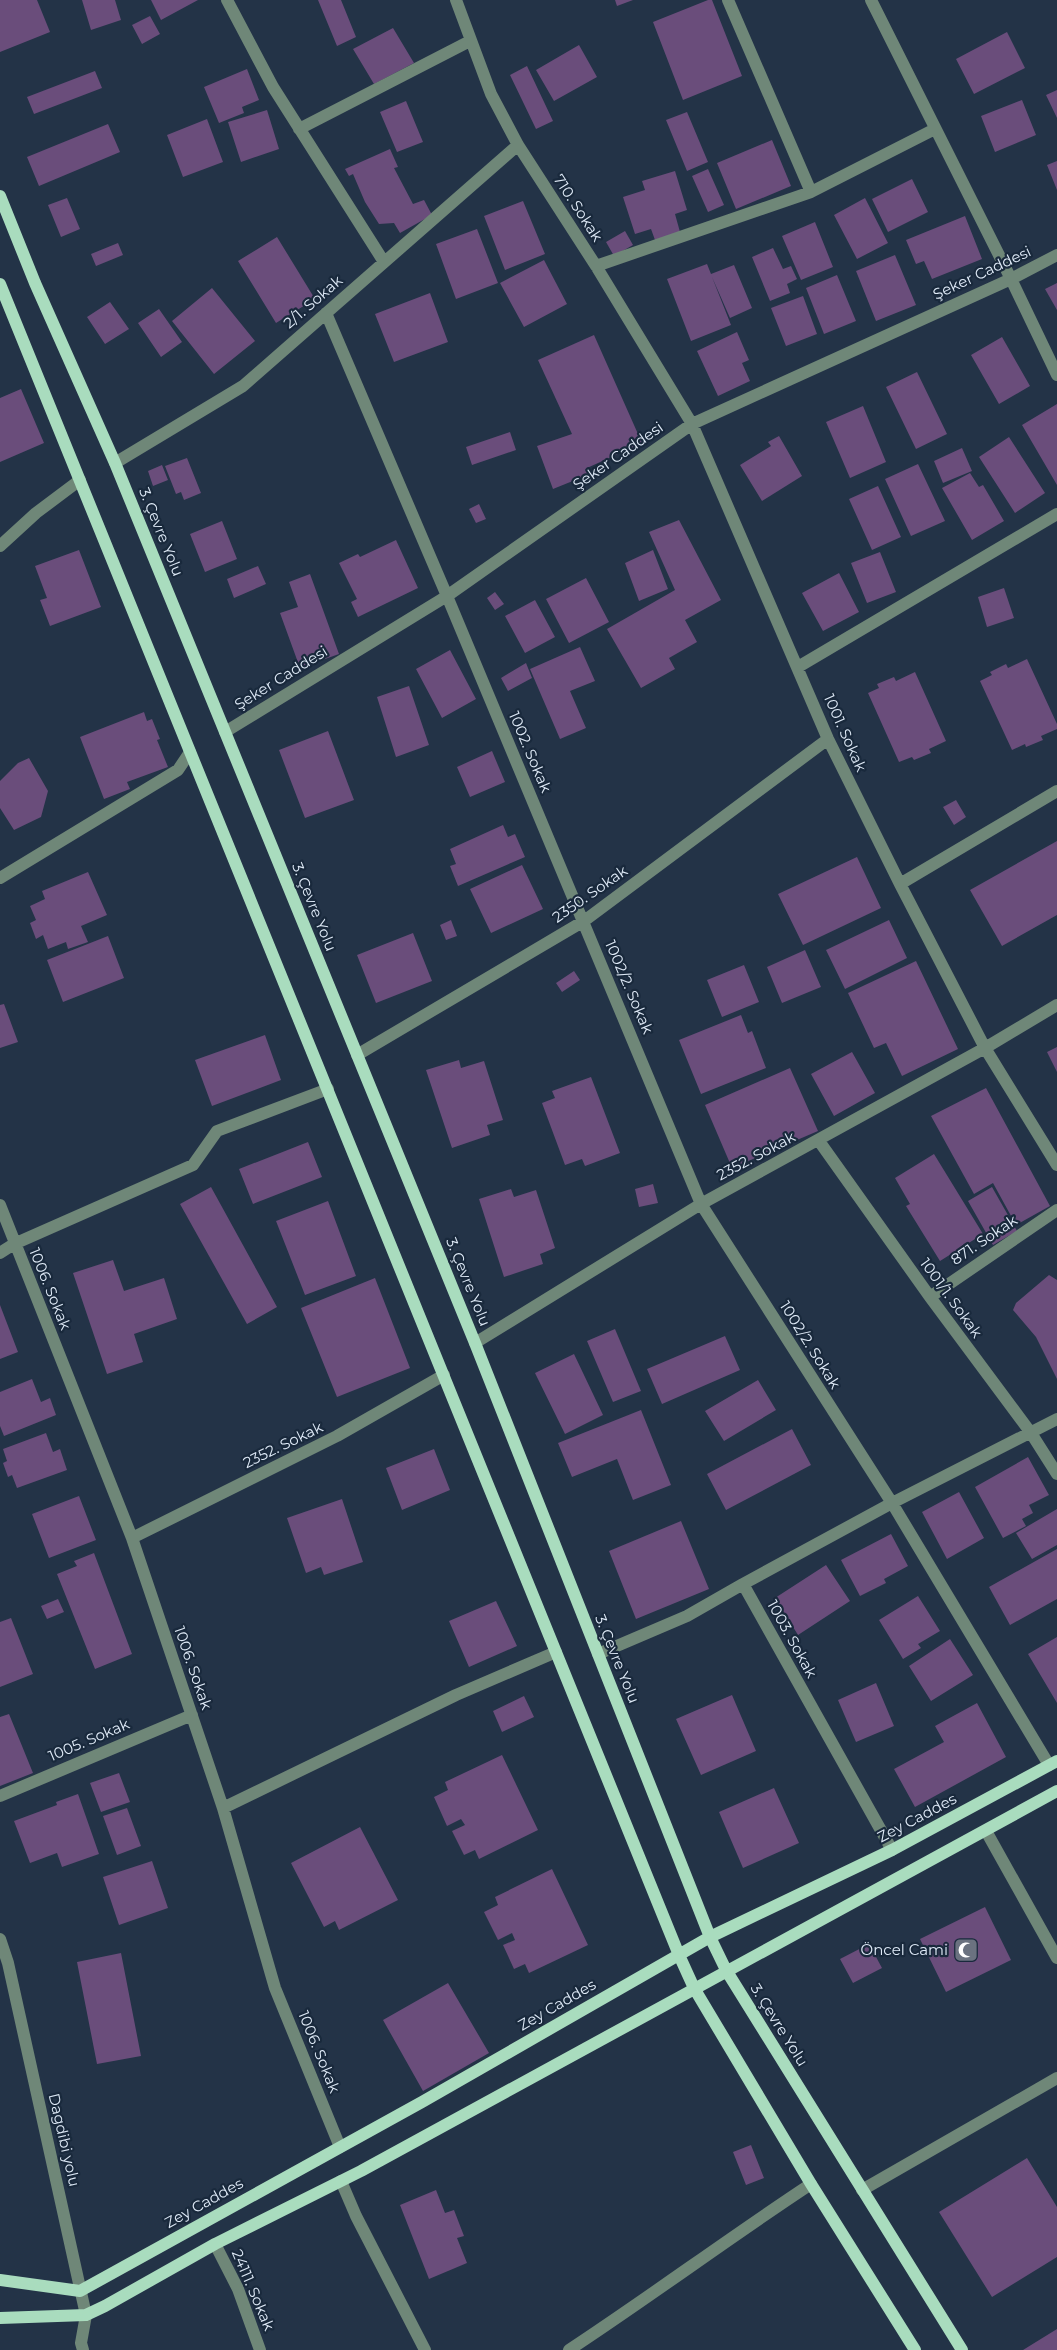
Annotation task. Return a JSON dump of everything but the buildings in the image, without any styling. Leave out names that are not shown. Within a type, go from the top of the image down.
[{"type":"main road","name":"3. Çevre Yolu","points":[[0,196],[35,283],[115,463],[475,1343],[710,1937],[726,1970],[962,2350]]},
{"type":"main road","points":[[0,284],[679,1955],[694,1988],[811,2184],[915,2350]]},
{"type":"main road","name":"Zey Caddes","points":[[80,2291],[340,2147],[710,1937],[892,1850],[1053,1763]]},
{"type":"main road","points":[[0,2318],[86,2315],[105,2306],[215,2244],[341,2181],[1057,1791]]},
{"type":"main road","points":[[0,2280],[80,2291]]},
{"type":"street","points":[[227,0],[273,87],[384,262]]},
{"type":"street","name":"710. Sokak","points":[[456,0],[491,94],[518,145],[596,266],[692,424]]},
{"type":"street","points":[[728,0],[811,192]]},
{"type":"street","points":[[871,0],[1057,375]]},
{"type":"street","points":[[299,129],[470,41]]},
{"type":"street","points":[[596,266],[811,192],[935,129]]},
{"type":"street","name":"2/1. Sokak","points":[[115,463],[243,386],[518,145]]},
{"type":"street","name":"Şeker Caddesi","points":[[225,732],[447,596],[692,424],[1011,279],[1057,255]]},
{"type":"street","name":"1002. Sokak","points":[[326,313],[584,921]]},
{"type":"street","name":"1001. Sokak","points":[[692,424],[828,739],[900,884],[986,1048],[1057,1165]]},
{"type":"street","points":[[0,546],[36,513],[80,480]]},
{"type":"street","points":[[798,667],[1057,514]]},
{"type":"street","name":"2350. Sokak","points":[[357,1055],[584,921],[828,739]]},
{"type":"street","points":[[0,878],[178,770],[190,752]]},
{"type":"street","points":[[900,884],[1057,791]]},
{"type":"street","name":"1002/2. Sokak","points":[[584,921],[701,1204],[892,1503],[1053,1763]]},
{"type":"street","name":"2352. Sokak","points":[[475,1343],[701,1204],[986,1048],[1057,1005]]},
{"type":"street","points":[[0,1252],[14,1244],[193,1165],[217,1131],[328,1089]]},
{"type":"street","name":"1001/1. Sokak","points":[[819,1141],[930,1297],[1031,1433],[1057,1474]]},
{"type":"street","name":"1006. Sokak","points":[[0,1205],[132,1538],[223,1808],[275,1988],[340,2147]]},
{"type":"street","name":"871. Sokak","points":[[930,1297],[1057,1210]]},
{"type":"street","name":"2352. Sokak","points":[[132,1538],[337,1436],[444,1375]]},
{"type":"street","points":[[598,1654],[687,1616],[892,1503],[1057,1419]]},
{"type":"street","name":"1003. Sokak","points":[[743,1584],[892,1850]]},
{"type":"street","points":[[223,1808],[456,1695],[556,1652]]},
{"type":"street","name":"1005. Sokak","points":[[0,1796],[192,1715]]},
{"type":"street","points":[[986,1831],[1057,1958]]},
{"type":"street","name":"Dagdibi yolu","points":[[0,1939],[8,1963],[86,2315],[81,2343],[83,2350]]},
{"type":"street","points":[[862,2190],[1057,2078]]},
{"type":"street","points":[[341,2181],[356,2216],[425,2350]]},
{"type":"street","points":[[569,2350],[638,2305],[734,2235],[811,2184]]},
{"type":"street","name":"24111. Sokak","points":[[215,2244],[238,2289],[260,2350]]},
{"type":"place","name":"Öncel Cami","points":[[966,1950]]}]
